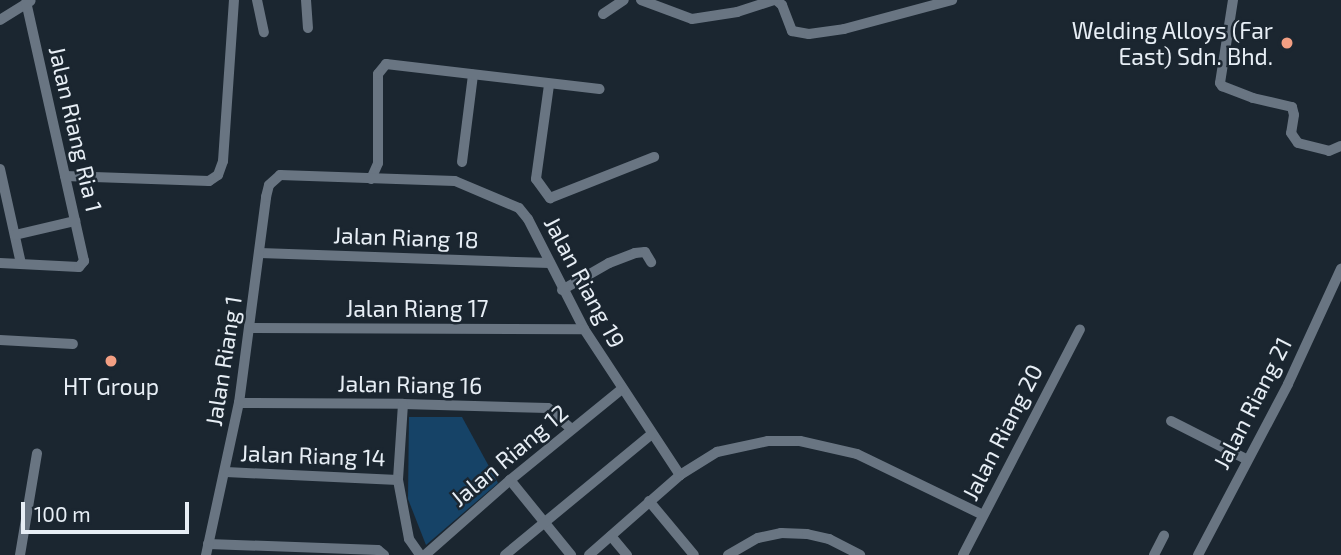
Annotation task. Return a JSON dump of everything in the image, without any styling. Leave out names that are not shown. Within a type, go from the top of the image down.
[{"type":"street","points":[[65,176],[209,180],[218,175],[223,161],[234,0]]},
{"type":"street","points":[[257,0],[264,32]]},
{"type":"street","points":[[306,0],[308,28]]},
{"type":"street","points":[[603,14],[624,0]]},
{"type":"street","points":[[641,0],[692,19],[737,12],[775,0],[782,5],[792,31],[809,34],[844,29],[952,0]]},
{"type":"street","points":[[1234,0],[1220,83],[1222,86],[1228,91],[1292,107],[1294,115],[1291,133],[1298,142],[1329,151],[1341,146]]},
{"type":"street","points":[[0,20],[29,1]]},
{"type":"street","name":"Jalan Riang Ria 1","points":[[21,264],[83,265],[29,1]]},
{"type":"street","points":[[370,179],[378,163],[377,81],[381,68],[386,64],[600,89]]},
{"type":"street","points":[[462,162],[473,75]]},
{"type":"street","points":[[549,85],[536,179],[550,198],[654,157]]},
{"type":"street","points":[[378,163],[389,177],[404,179]]},
{"type":"street","points":[[0,169],[21,264],[0,263]]},
{"type":"street","name":"Jalan Riang 19","points":[[280,175],[455,181],[512,203],[528,219],[584,329],[680,475]]},
{"type":"street","name":"Jalan Riang 1","points":[[207,550],[239,403],[269,185],[280,175]]},
{"type":"street","points":[[15,235],[75,221]]},
{"type":"street","name":"Jalan Riang 18","points":[[260,253],[550,263]]},
{"type":"street","points":[[562,290],[609,263],[635,253],[645,253],[650,262]]},
{"type":"street","name":"Jalan Riang 21","points":[[1198,555],[1246,459],[1288,384],[1341,269]]},
{"type":"street","name":"Jalan Riang 17","points":[[250,328],[584,329]]},
{"type":"street","name":"Jalan Riang 20","points":[[963,555],[1080,329]]},
{"type":"street","points":[[0,340],[73,344]]},
{"type":"street","name":"Jalan Riang 12","points":[[425,555],[510,480],[622,389]]},
{"type":"street","name":"Jalan Riang 16","points":[[239,403],[548,408],[571,429]]},
{"type":"street","points":[[403,404],[398,480],[408,539],[420,555]]},
{"type":"street","points":[[1171,421],[1246,459]]},
{"type":"street","points":[[505,555],[652,434]]},
{"type":"street","points":[[589,555],[680,475],[717,452],[768,441],[800,442],[857,454],[983,515]]},
{"type":"street","points":[[20,555],[37,453]]},
{"type":"street","name":"Jalan Riang 14","points":[[226,472],[398,480]]},
{"type":"street","points":[[510,480],[571,555]]},
{"type":"street","points":[[649,501],[694,555]]},
{"type":"street","points":[[728,555],[758,538],[781,533],[807,534],[829,540],[860,555]]},
{"type":"street","points":[[1154,555],[1164,535]]},
{"type":"street","points":[[611,536],[627,555]]},
{"type":"street","points":[[207,550],[378,550],[384,555]]},
{"type":"shaded area","points":[[409,417],[462,417],[498,483],[426,545],[408,499]]},
{"type":"place","name":"Welding Alloys (Far East) Sdn. Bhd.","points":[[1287,43]]},
{"type":"place","name":"HT Group","points":[[111,361]]}]
